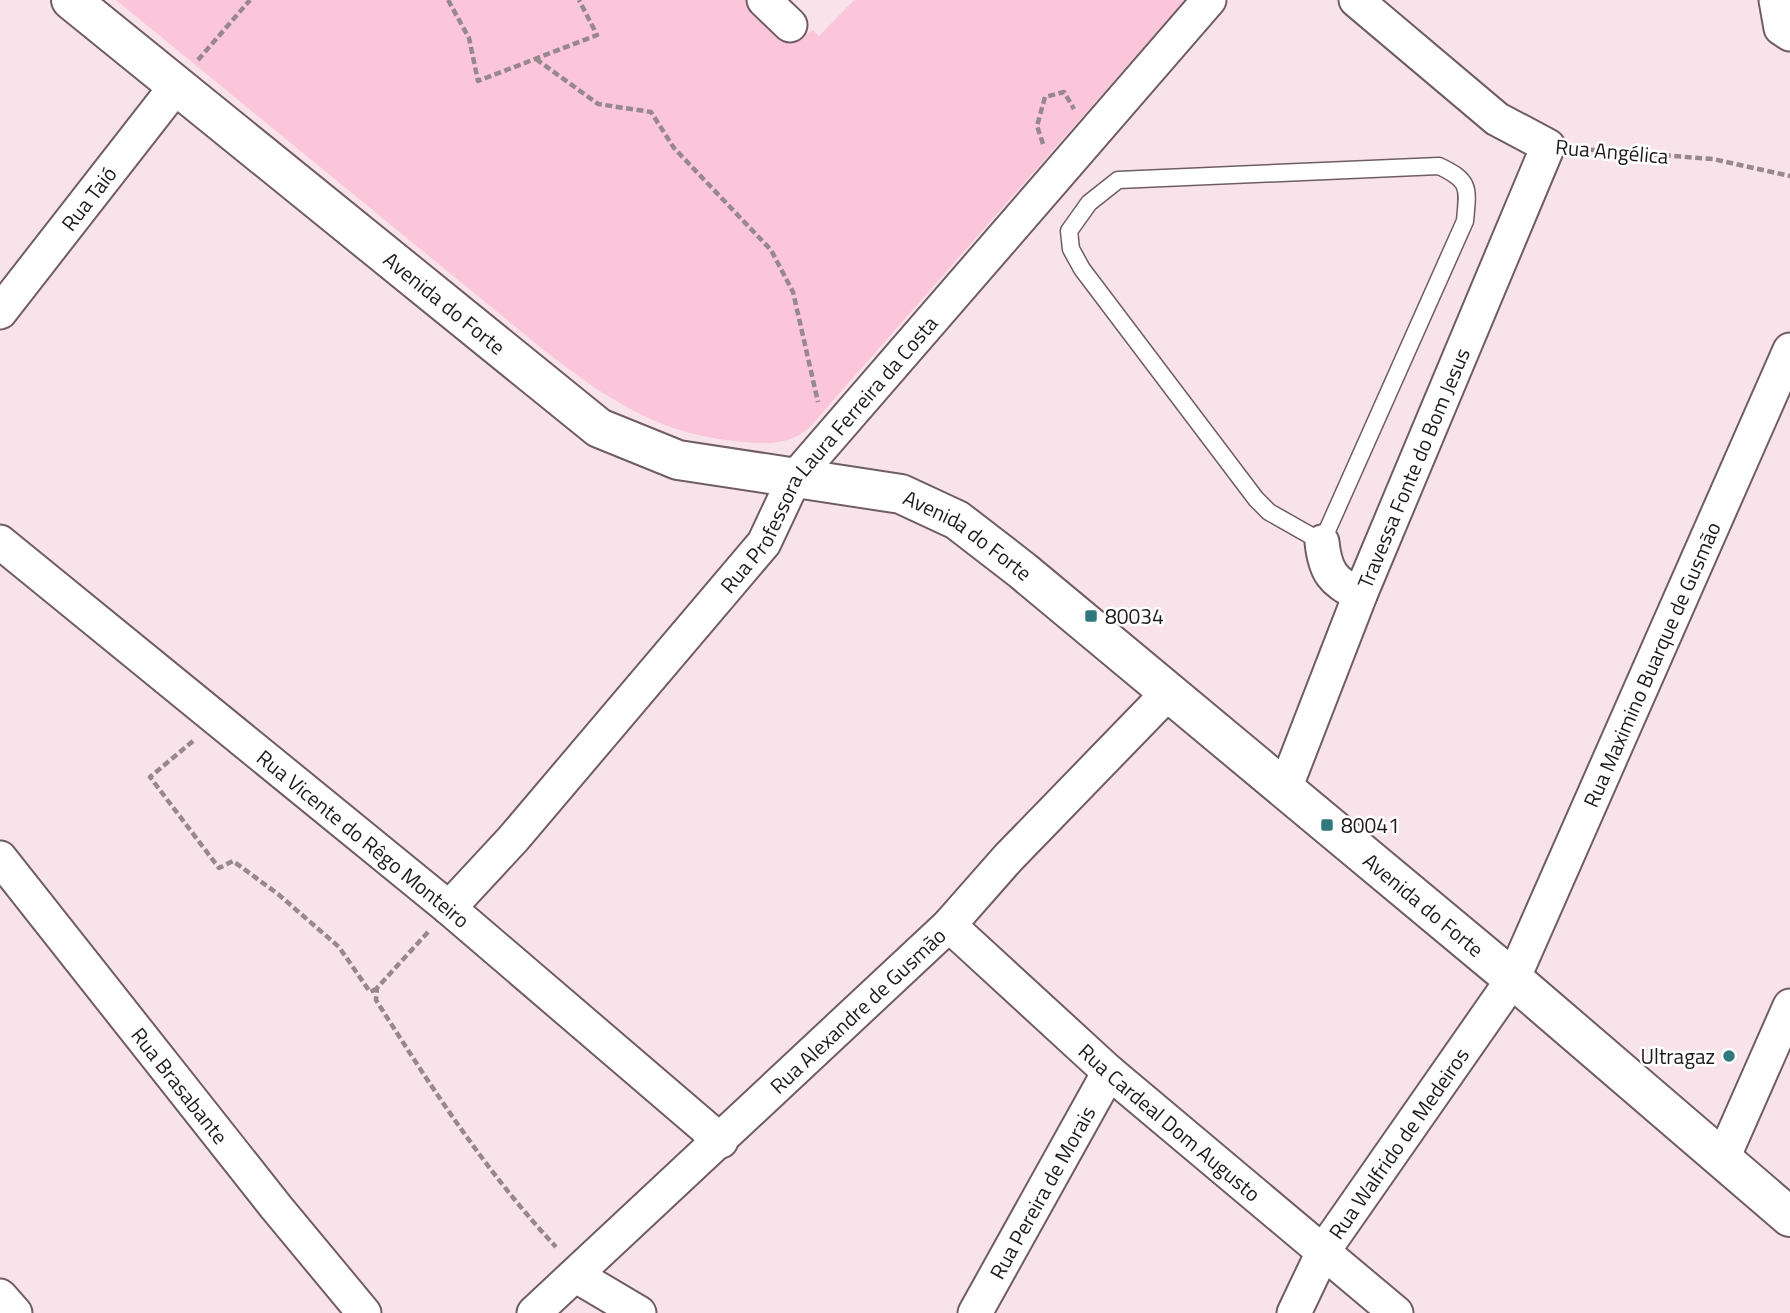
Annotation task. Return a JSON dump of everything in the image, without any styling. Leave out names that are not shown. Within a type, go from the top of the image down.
[{"type":"street","name":"Avenida do Forte","points":[[71,0],[599,428],[678,460],[901,494],[957,520],[1513,979],[1790,1217]]},
{"type":"street","points":[[764,0],[790,25]]},
{"type":"street","name":"Rua Professora Laura Ferreira da Costa","points":[[449,908],[513,839],[764,543],[794,479],[1209,0]]},
{"type":"street","name":"Rua Angélica","points":[[1356,0],[1497,118],[1548,146]]},
{"type":"street","points":[[1776,0],[1781,28],[1790,34]]},
{"type":"street","name":"Rua Taió","points":[[0,312],[177,85]]},
{"type":"street","name":"Travessa Fonte do Bom Jesus","points":[[1284,791],[1360,595],[1548,146]]},
{"type":"street","name":"Rua Maximino Buarque de Gusmão","points":[[1513,979],[1790,350]]},
{"type":"street","name":"Rua Vicente do Rêgo Monteiro","points":[[0,542],[449,908],[721,1141]]},
{"type":"street","points":[[1322,542],[1328,574],[1337,584],[1360,595]]},
{"type":"street","name":"Rua Alexandre de Gusmão","points":[[534,1313],[949,925],[1008,858],[1168,693]]},
{"type":"street","name":"Rua Brasabante","points":[[0,858],[276,1207],[364,1313]]},
{"type":"street","name":"Rua Cardeal Dom Augusto","points":[[949,925],[1109,1072],[1396,1313]]},
{"type":"street","name":"Rua Walfrido de Medeiros","points":[[1294,1313],[1324,1250],[1513,979]]},
{"type":"street","points":[[1723,1158],[1790,1006]]},
{"type":"street","name":"Rua Pereira de Morais","points":[[975,1313],[1109,1072]]},
{"type":"street","points":[[577,1273],[639,1313]]},
{"type":"street","points":[[0,1296],[15,1313]]},
{"type":"lane","points":[[1439,166],[1459,176],[1468,189],[1465,221],[1322,542],[1269,512],[1256,499],[1082,269],[1071,249],[1069,231],[1089,203],[1118,180],[1439,166]]},
{"type":"path","points":[[177,85],[250,0]]},
{"type":"path","points":[[448,0],[470,38],[478,81],[597,35],[579,0]]},
{"type":"path","points":[[536,59],[598,104],[651,111],[674,148],[771,250],[793,292],[821,413]]},
{"type":"path","points":[[1053,139],[1045,148],[1037,126],[1045,97],[1063,92],[1076,113]]},
{"type":"path","name":"Rua Angélica","points":[[1548,146],[1713,159],[1790,176]]},
{"type":"path","points":[[218,719],[150,778],[219,868],[233,860],[278,894],[339,947],[370,992],[377,988],[449,908]]},
{"type":"path","points":[[377,988],[376,1000],[446,1111],[526,1214],[577,1273]]},
{"type":"shaded area","points":[[116,0],[745,0],[780,35],[796,40],[813,30],[819,36],[854,0],[1185,0],[809,428],[794,438],[761,443],[686,432],[636,412],[591,385],[545,351]]},
{"type":"place","name":"80034","points":[[1091,616]]},
{"type":"place","name":"80041","points":[[1327,825]]},
{"type":"place","name":"Ultragaz","points":[[1729,1056]]}]
